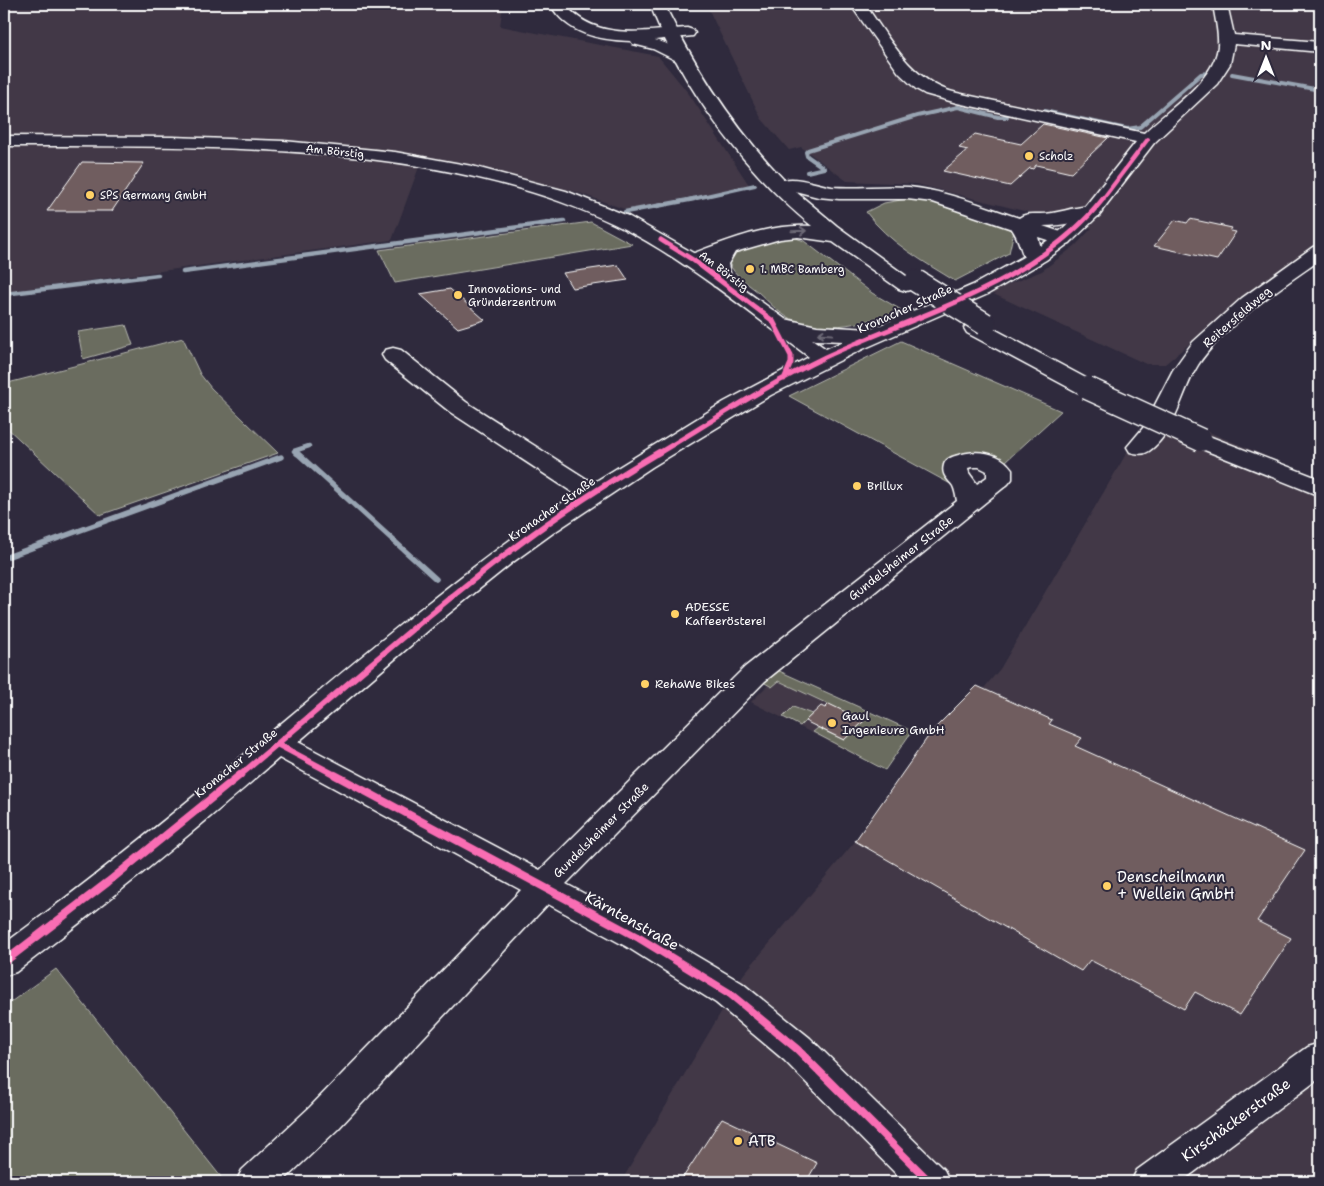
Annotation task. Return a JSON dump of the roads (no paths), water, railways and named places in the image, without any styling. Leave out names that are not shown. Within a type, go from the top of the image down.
[{"type":"main road","points":[[557,4],[570,22],[582,29],[658,46],[683,58]]},
{"type":"main road","points":[[857,4],[908,72],[922,85],[932,91],[1148,139]]},
{"type":"main road","points":[[1220,4],[1228,40],[1320,47]]},
{"type":"main road","points":[[611,34],[644,28],[656,21],[663,7]]},
{"type":"main road","points":[[663,7],[750,140],[787,187],[839,194],[907,193],[936,197],[1064,239]]},
{"type":"main road","points":[[611,34],[637,36],[679,33]]},
{"type":"main road","points":[[679,33],[683,58],[710,100],[740,141],[787,187],[843,226],[911,283],[980,326],[1091,385],[1320,488]]},
{"type":"main road","name":"Kronacher Straße","points":[[4,962],[110,881],[277,744],[447,599],[561,515],[641,463],[784,378],[874,334],[1014,272],[1064,239],[1092,212],[1148,139],[1214,78],[1224,56],[1228,40]]},
{"type":"main road","name":"Am Börstig","points":[[4,140],[257,145],[335,150],[418,161],[490,176],[571,200],[620,219],[661,240],[824,358]]},
{"type":"main road","points":[[687,257],[774,221],[783,207],[787,187]]},
{"type":"main road","points":[[843,226],[857,203],[890,193]]},
{"type":"main road","points":[[1011,221],[1054,220],[1092,212]]},
{"type":"main road","points":[[1011,221],[1028,236],[1033,249],[1034,259]]},
{"type":"main road","points":[[687,257],[726,249],[759,237],[790,231],[843,226]]},
{"type":"main road","points":[[721,282],[718,264],[726,249]]},
{"type":"main road","name":"Reitersfeldweg","points":[[1139,447],[1154,431],[1190,361],[1209,339],[1266,291],[1320,252]]},
{"type":"main road","points":[[773,321],[816,333],[874,334]]},
{"type":"main road","points":[[773,321],[791,356],[791,363],[784,378]]},
{"type":"main road","name":"Kronacher Straße","points":[[420,348],[394,356],[458,407],[592,494]]},
{"type":"main road","points":[[1203,436],[1320,478]]},
{"type":"main road","name":"Gundelsheimer Straße","points":[[256,1182],[324,1118],[543,888],[720,708],[776,656],[970,504]]},
{"type":"main road","name":"Kärntenstraße","points":[[277,744],[427,823],[543,888],[640,938],[729,993],[797,1049],[930,1182]]},
{"type":"main road","name":"Kirschäckerstraße","points":[[1151,1182],[1320,1058]]},
{"type":"waterway","points":[[1044,111],[1127,129],[1140,127],[1201,74],[1207,73]]},
{"type":"waterway","points":[[1232,74],[1320,90]]},
{"type":"waterway","points":[[807,172],[824,168],[807,156],[806,152],[808,150],[917,116],[958,107],[998,117],[1007,117]]},
{"type":"waterway","points":[[688,200],[755,185]]},
{"type":"waterway","points":[[625,212],[694,199]]},
{"type":"waterway","points":[[183,272],[564,221]]},
{"type":"waterway","points":[[4,294],[158,275]]},
{"type":"waterway","points":[[297,454],[294,451],[309,446]]},
{"type":"waterway","points":[[296,452],[436,579]]},
{"type":"waterway","points":[[4,558],[281,457]]},
{"type":"place","name":"Scholz","points":[[1029,156]]},
{"type":"place","name":"SPS Germany GmbH","points":[[90,195]]},
{"type":"place","name":"1. MBC Bamberg","points":[[750,269]]},
{"type":"place","name":"Innovations- und Gründerzentrum","points":[[458,295]]},
{"type":"place","name":"Brillux","points":[[857,486]]},
{"type":"place","name":"ADESSE Kaffeerösterei","points":[[675,614]]},
{"type":"place","name":"RehaWe Bikes","points":[[645,684]]},
{"type":"place","name":"Gaul Ingenieure GmbH","points":[[832,723]]},
{"type":"place","name":"Denscheilmann + Wellein GmbH","points":[[1107,886]]},
{"type":"place","name":"ATB","points":[[738,1141]]}]
